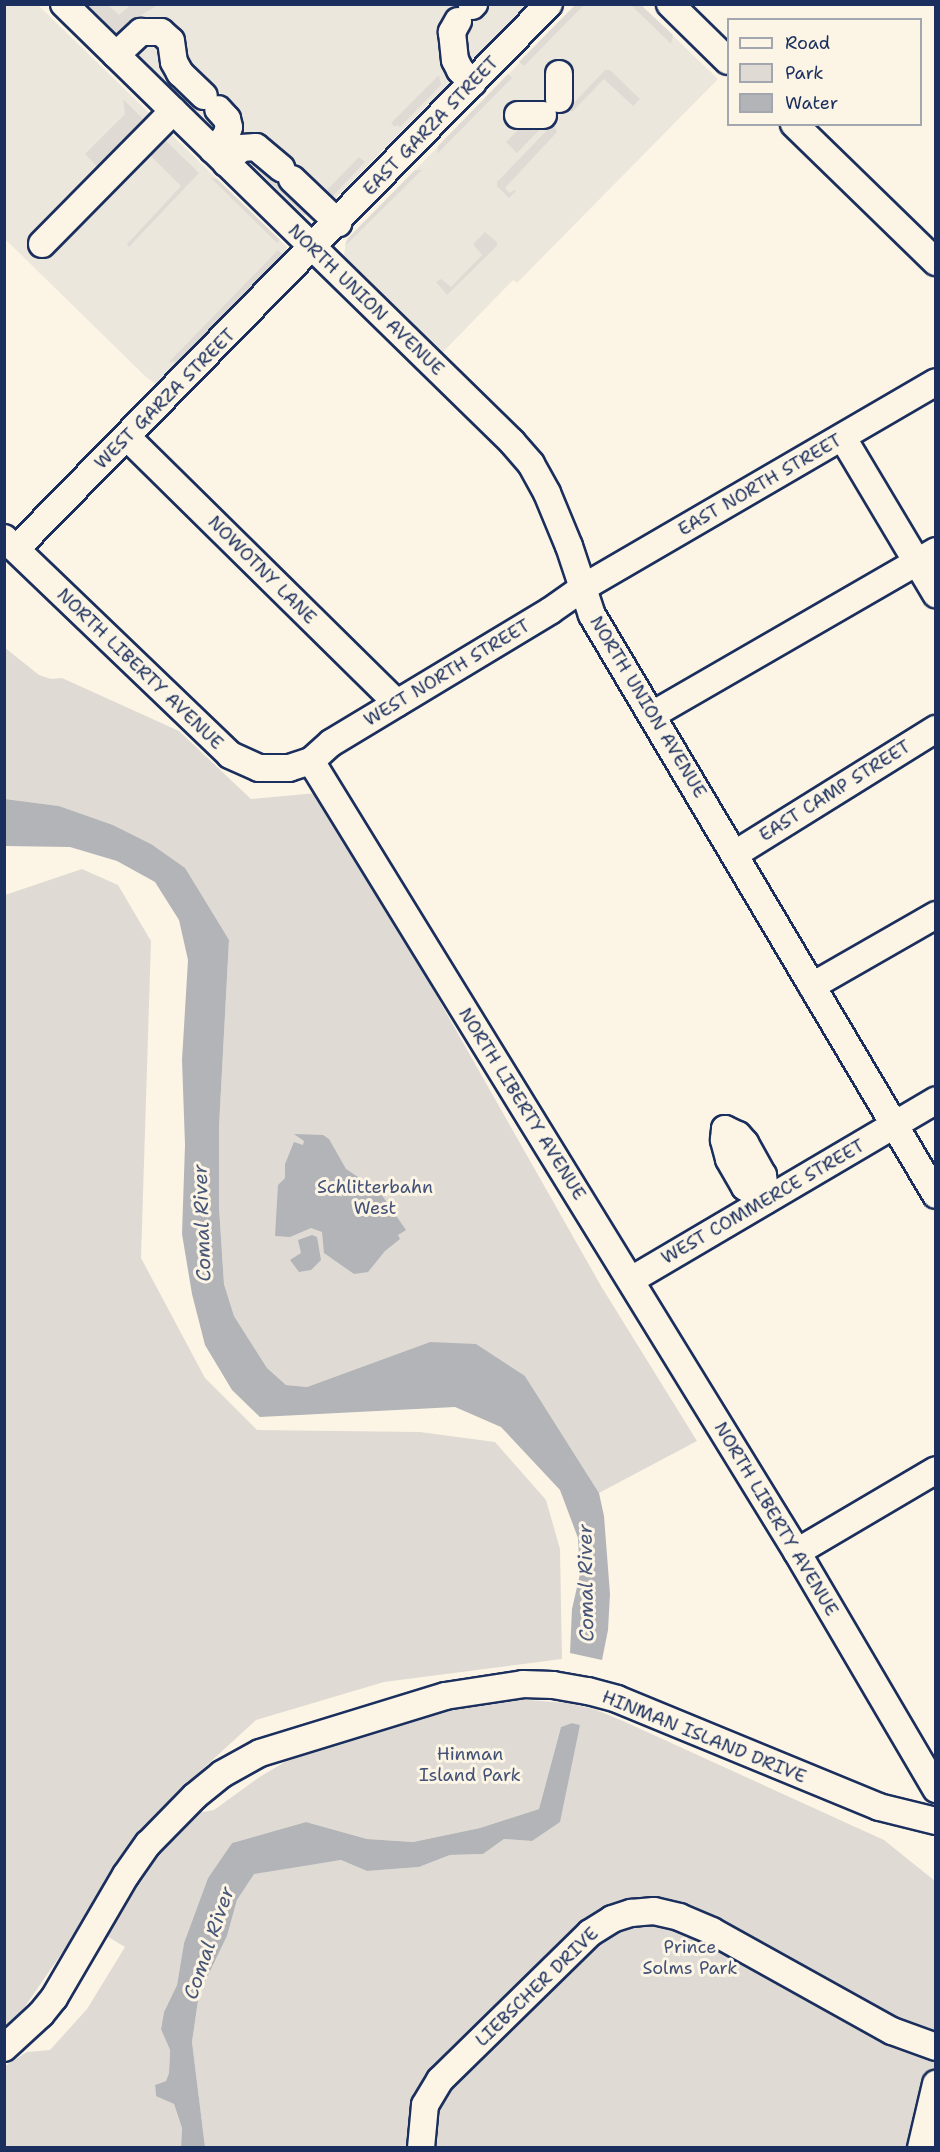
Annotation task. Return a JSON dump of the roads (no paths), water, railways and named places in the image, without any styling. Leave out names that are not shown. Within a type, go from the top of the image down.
[{"type":"street","name":"NORTH UNION AVENUE","points":[[64,4],[512,442],[531,464],[547,493],[584,587],[592,615],[936,1195]]},
{"type":"street","name":"EAST GARZA STREET","points":[[313,248],[549,4]]},
{"type":"street","points":[[670,4],[727,59]]},
{"type":"street","points":[[468,10],[453,26],[452,35],[458,68],[473,83]]},
{"type":"street","points":[[116,55],[141,32],[161,32],[171,40],[174,62],[180,73],[227,120],[229,127],[220,157]]},
{"type":"street","points":[[42,244],[173,111]]},
{"type":"street","points":[[796,126],[936,262]]},
{"type":"street","points":[[220,157],[241,148],[256,147],[338,223]]},
{"type":"street","name":"WEST GARZA STREET","points":[[10,544],[127,437],[313,248]]},
{"type":"street","name":"EAST NORTH STREET","points":[[584,587],[936,382]]},
{"type":"street","name":"NOWOTNY LANE","points":[[127,437],[397,703]]},
{"type":"street","points":[[843,438],[926,557],[936,594]]},
{"type":"street","name":"NORTH LIBERTY AVENUE","points":[[10,544],[230,755],[244,763],[269,769],[289,768],[311,761],[797,1552],[936,1789]]},
{"type":"street","points":[[652,716],[926,557]]},
{"type":"street","name":"WEST NORTH STREET","points":[[311,761],[331,742],[550,611],[584,587]]},
{"type":"street","name":"EAST CAMP STREET","points":[[735,854],[936,729]]},
{"type":"street","points":[[812,986],[936,915]]},
{"type":"street","name":"WEST COMMERCE STREET","points":[[631,1280],[936,1100]]},
{"type":"street","points":[[797,1552],[936,1470]]},
{"type":"street","name":"HINMAN ISLAND DRIVE","points":[[4,2048],[41,2014],[54,1998],[126,1875],[147,1844],[195,1796],[222,1774],[260,1753],[445,1696],[523,1684],[553,1685],[588,1691],[617,1699],[879,1807],[936,1821]]},
{"type":"street","name":"LIEBSCHER DRIVE","points":[[420,2148],[425,2104],[440,2080],[590,1933],[612,1919],[632,1913],[654,1911],[679,1917],[711,1931],[892,2031],[936,2047]]},
{"type":"street","points":[[921,2148],[936,2084]]},
{"type":"water","name":"Comal River","points":[[5,799],[59,806],[113,825],[151,844],[185,868],[229,940],[219,1127],[219,1207],[224,1284],[234,1316],[267,1368],[286,1385],[307,1387],[430,1342],[476,1344],[525,1376],[599,1493],[604,1516],[610,1594],[608,1630],[602,1660],[570,1653],[572,1609],[580,1574],[578,1538],[560,1490],[501,1427],[455,1407],[260,1417],[232,1390],[205,1345],[192,1294],[182,1234],[185,1145],[182,1060],[188,960],[179,920],[155,882],[117,861],[70,847],[5,846]]},
{"type":"water","points":[[294,1134],[323,1135],[329,1139],[346,1169],[367,1183],[372,1181],[406,1230],[398,1235],[400,1239],[385,1251],[368,1272],[354,1274],[324,1253],[322,1232],[311,1228],[290,1237],[275,1236],[278,1185],[285,1178],[285,1164],[294,1142],[303,1145],[304,1141]]},
{"type":"water","points":[[312,1235],[317,1237],[321,1260],[311,1270],[299,1272],[290,1260],[301,1253],[298,1240]]},
{"type":"water","name":"Comal River","points":[[572,1723],[580,1725],[560,1822],[532,1841],[504,1839],[483,1854],[450,1855],[419,1867],[367,1871],[341,1860],[254,1874],[237,1900],[227,1936],[199,1994],[192,2042],[205,2147],[181,2147],[182,2128],[174,2104],[156,2096],[155,2085],[166,2081],[169,2073],[170,2050],[161,2029],[164,2012],[177,1985],[184,1943],[208,1878],[232,1843],[306,1822],[367,1839],[413,1842],[480,1828],[539,1809],[561,1727]]},
{"type":"park label","name":"Schlitterbahn West","points":[[375,1198]]},
{"type":"park label","name":"Hinman Island Park","points":[[470,1765]]},
{"type":"park label","name":"Prince Solms Park","points":[[690,1958]]}]
